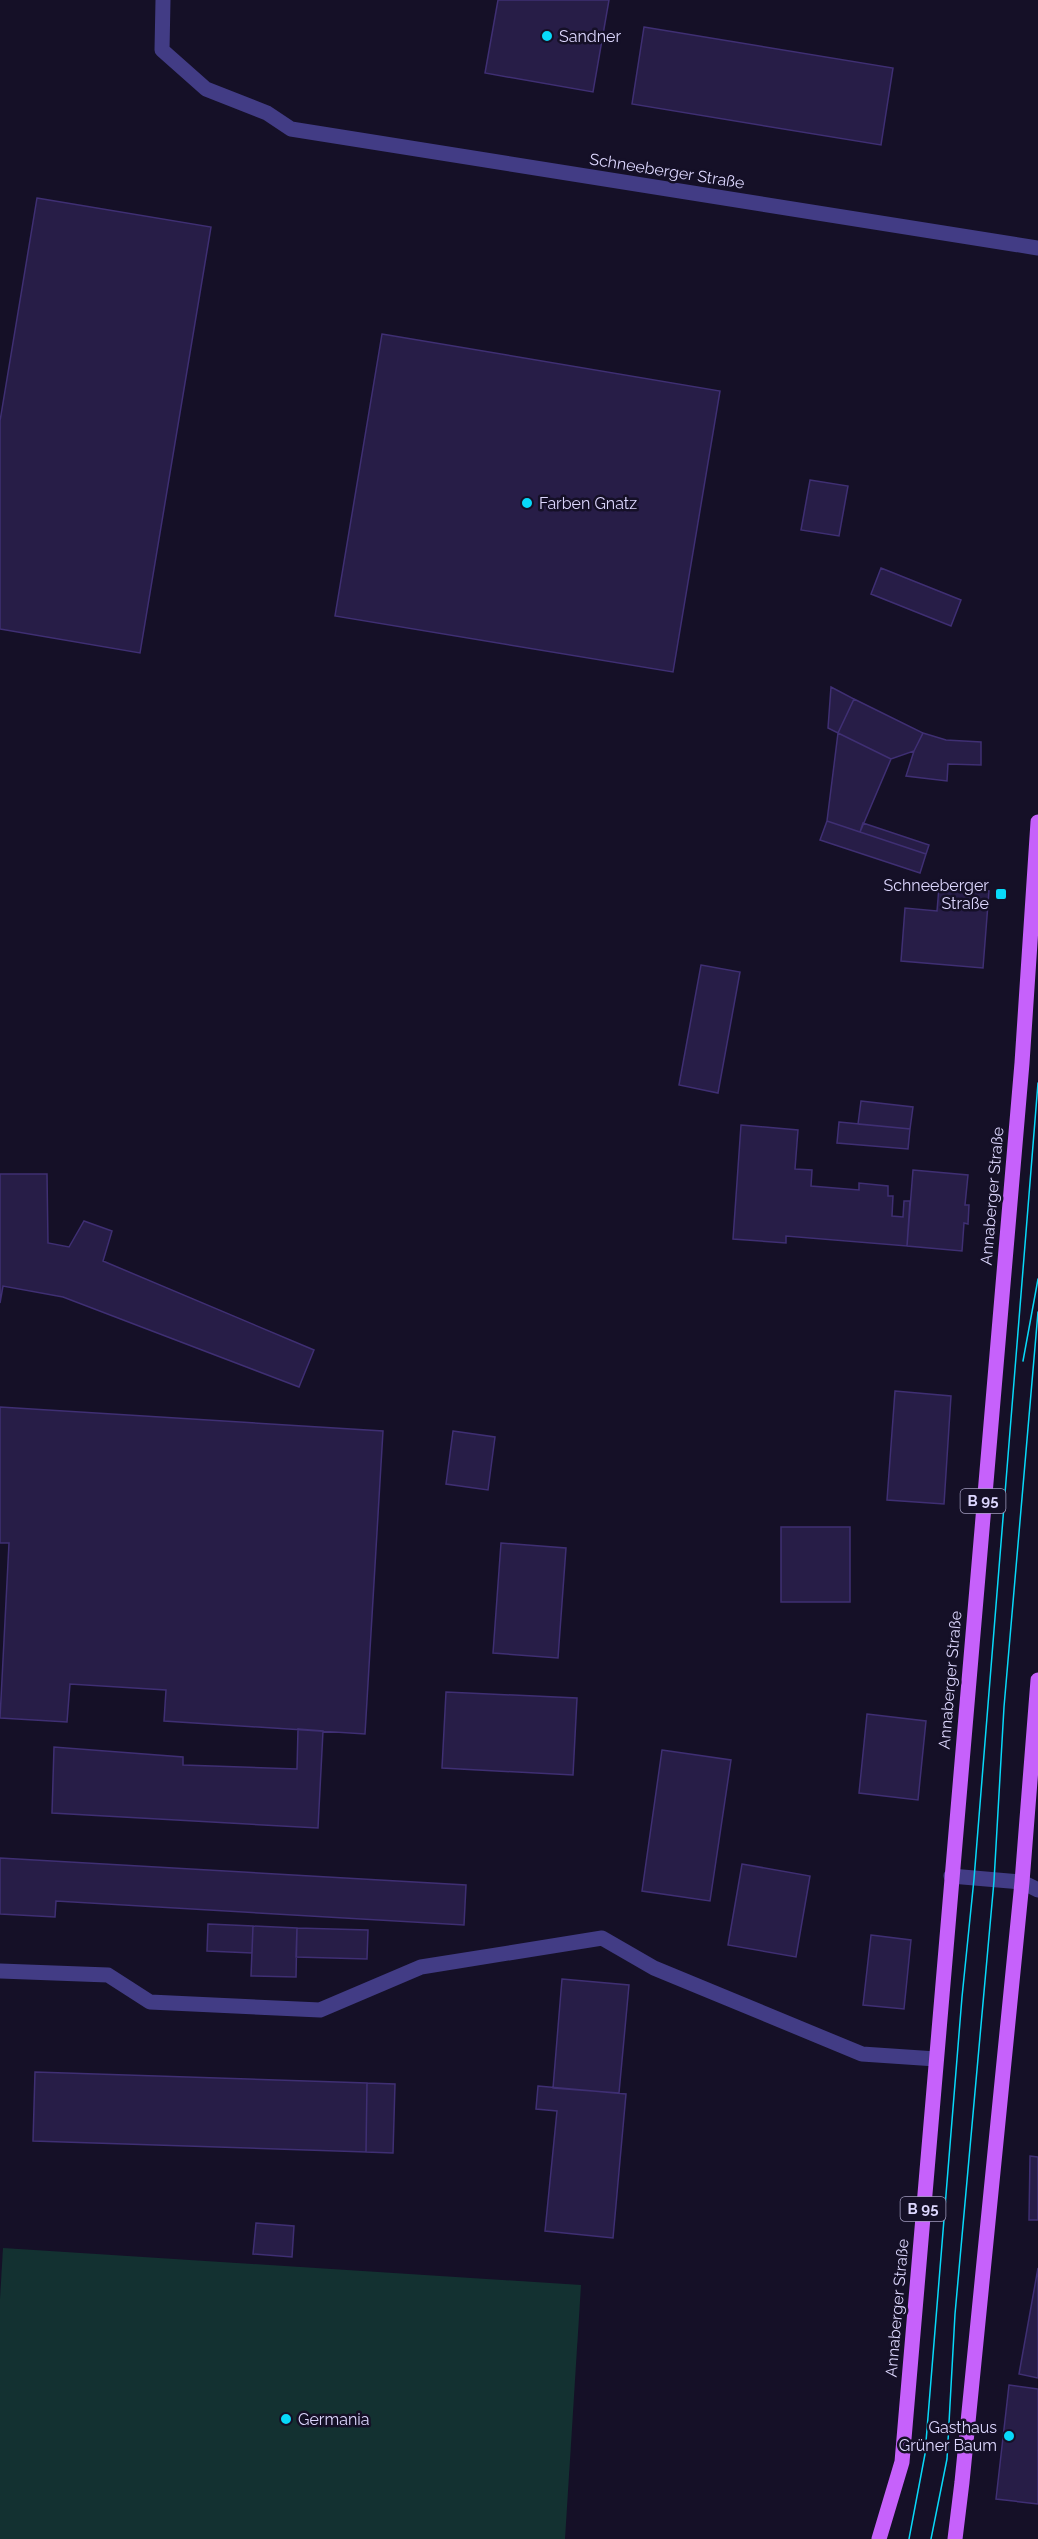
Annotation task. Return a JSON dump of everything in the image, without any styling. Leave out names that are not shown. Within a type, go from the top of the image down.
[{"type":"main road","name":"Annaberger Straße","points":[[879,2539],[902,2462],[1022,1063],[1038,822]]},
{"type":"main road","points":[[955,2539],[1022,1882],[1038,1680]]},
{"type":"street","name":"Schneeberger Straße","points":[[163,0],[162,50],[206,89],[267,113],[291,129],[1038,248]]},
{"type":"street","points":[[951,1876],[1022,1882],[1038,1890]]},
{"type":"street","points":[[0,1971],[108,1975],[150,2002],[320,2010],[422,1967],[602,1938],[654,1968],[862,2054],[936,2059]]},
{"type":"green space","name":"Germania","points":[[3,2248],[581,2285],[565,2539],[0,2539],[0,2299]]},
{"type":"building","name":"Sandner","points":[[498,0],[609,0],[593,92],[485,73]]},
{"type":"building","points":[[644,27],[893,68],[881,145],[632,104]]},
{"type":"building","points":[[37,198],[211,227],[140,653],[0,629],[0,421]]},
{"type":"building","name":"Farben Gnatz","points":[[382,334],[720,391],[673,672],[335,616]]},
{"type":"building","points":[[810,480],[848,486],[839,536],[801,530]]},
{"type":"building","points":[[881,568],[961,600],[951,626],[871,594]]},
{"type":"building","points":[[831,687],[854,699],[838,733],[828,728]]},
{"type":"building","points":[[854,699],[923,733],[914,751],[891,759],[838,733]]},
{"type":"building","points":[[838,733],[891,759],[860,832],[827,821]]},
{"type":"building","points":[[923,733],[946,740],[981,742],[981,765],[948,764],[947,781],[906,776]]},
{"type":"building","points":[[827,821],[926,854],[920,873],[820,840]]},
{"type":"building","points":[[863,823],[929,845],[926,854],[860,832]]},
{"type":"building","points":[[939,887],[989,891],[983,968],[901,961],[905,908],[937,911]]},
{"type":"building","points":[[701,965],[740,972],[718,1093],[679,1085]]},
{"type":"building","points":[[861,1101],[913,1107],[910,1129],[858,1124]]},
{"type":"building","points":[[839,1122],[910,1129],[908,1149],[837,1143]]},
{"type":"building","points":[[741,1125],[798,1130],[795,1169],[812,1170],[811,1186],[859,1190],[859,1183],[888,1186],[888,1196],[893,1196],[892,1216],[903,1217],[904,1201],[910,1201],[907,1246],[786,1236],[786,1243],[733,1239]]},
{"type":"building","points":[[913,1170],[968,1175],[965,1205],[969,1205],[968,1224],[964,1223],[962,1251],[907,1246]]},
{"type":"building","points":[[0,1174],[47,1174],[48,1243],[69,1247],[84,1221],[112,1231],[103,1261],[314,1350],[299,1387],[63,1297],[3,1286],[0,1303]]},
{"type":"building","points":[[895,1391],[951,1396],[944,1504],[887,1500]]},
{"type":"building","points":[[0,1407],[383,1431],[365,1734],[164,1721],[166,1690],[70,1684],[67,1722],[0,1718],[9,1543],[0,1543]]},
{"type":"building","points":[[453,1431],[495,1437],[488,1490],[446,1484]]},
{"type":"building","points":[[781,1527],[850,1527],[850,1602],[781,1602]]},
{"type":"building","points":[[501,1543],[566,1548],[558,1658],[493,1653]]},
{"type":"building","points":[[446,1692],[577,1698],[573,1775],[442,1768]]},
{"type":"building","points":[[867,1714],[926,1721],[918,1800],[859,1793]]},
{"type":"building","points":[[298,1729],[323,1731],[318,1828],[52,1813],[54,1747],[183,1757],[183,1765],[297,1769]]},
{"type":"building","points":[[662,1750],[731,1760],[710,1901],[642,1891]]},
{"type":"building","points":[[0,1858],[466,1885],[464,1925],[56,1901],[55,1917],[0,1914]]},
{"type":"building","points":[[742,1864],[810,1876],[796,1957],[728,1945]]},
{"type":"building","points":[[208,1924],[253,1926],[252,1953],[207,1951]]},
{"type":"building","points":[[253,1926],[297,1928],[296,1977],[251,1976]]},
{"type":"building","points":[[297,1928],[368,1930],[367,1959],[296,1957]]},
{"type":"building","points":[[871,1935],[911,1940],[904,2009],[863,2005]]},
{"type":"building","points":[[562,1979],[629,1985],[619,2093],[553,2088]]},
{"type":"building","points":[[35,2072],[367,2083],[366,2152],[33,2141]]},
{"type":"building","points":[[367,2083],[395,2084],[393,2153],[366,2152]]},
{"type":"building","points":[[538,2086],[626,2094],[613,2238],[545,2231],[557,2111],[536,2109]]},
{"type":"building","points":[[1030,2156],[1038,2157],[1038,2220],[1029,2220]]},
{"type":"building","points":[[256,2223],[294,2226],[292,2257],[253,2254]]},
{"type":"building","points":[[1038,2268],[1038,2378],[1019,2374]]},
{"type":"building","points":[[1009,2385],[1038,2389],[1038,2504],[996,2499]]},
{"type":"tram line","points":[[909,2539],[925,2454],[1038,1083]]},
{"type":"tram line","points":[[1023,1361],[1038,1279]]},
{"type":"tram line","points":[[931,2539],[947,2459],[955,2314],[994,1881],[1004,1707],[1038,1312]]},
{"type":"place","name":"Sandner","points":[[547,36]]},
{"type":"place","name":"Farben Gnatz","points":[[527,503]]},
{"type":"place","name":"Schneeberger Straße","points":[[1001,894]]},
{"type":"place","name":"Germania","points":[[286,2419]]},
{"type":"place","name":"Gasthaus Grüner Baum","points":[[1009,2436]]}]
